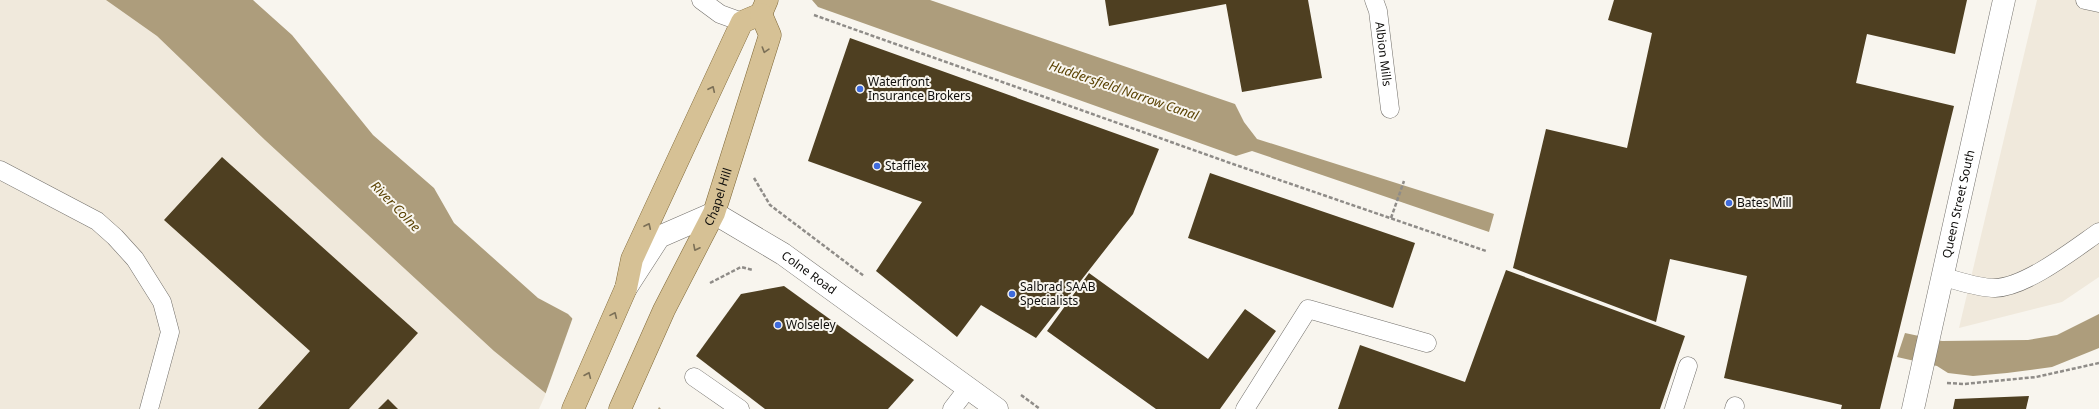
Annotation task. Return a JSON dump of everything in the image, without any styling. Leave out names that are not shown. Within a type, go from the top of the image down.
[{"type":"main road","name":"Queen Street South","points":[[1913,409],[1944,278],[2004,0]]},
{"type":"main road","name":"Chapel Hill","points":[[620,409],[664,310],[714,213],[770,35],[758,12]]},
{"type":"main road","points":[[626,288],[632,259],[758,12]]},
{"type":"main road","points":[[573,409],[626,288],[659,237],[714,213]]},
{"type":"main road","name":"Colne Road","points":[[714,213],[783,254],[997,409]]},
{"type":"lane","points":[[701,0],[720,14],[758,12]]},
{"type":"lane","name":"Albion Mills","points":[[1374,0],[1378,11],[1390,109]]},
{"type":"lane","points":[[0,170],[97,221],[115,237],[135,259],[162,302],[170,332],[149,409]]},
{"type":"lane","points":[[1944,278],[1994,288],[2003,286],[2036,274],[2099,232]]},
{"type":"lane","points":[[1245,409],[1308,309],[1427,343]]},
{"type":"lane","points":[[1674,409],[1688,366]]},
{"type":"lane","points":[[694,377],[740,409]]},
{"type":"lane","points":[[952,409],[968,388]]},
{"type":"path","points":[[814,15],[1486,251]]},
{"type":"path","points":[[751,173],[770,205],[869,280]]},
{"type":"path","points":[[1391,218],[1404,181]]},
{"type":"path","points":[[708,284],[741,267],[755,270]]},
{"type":"path","points":[[1964,384],[2036,377],[2099,363]]},
{"type":"path","points":[[1020,395],[1040,409]]},
{"type":"shaded area","points":[[0,0],[118,0],[547,391],[539,409],[0,409]]},
{"type":"shaded area","points":[[2037,0],[2099,0],[2099,277],[2062,302],[1959,328]]},
{"type":"water","name":"River Colne","points":[[106,0],[253,0],[292,35],[373,135],[434,188],[454,223],[538,298],[568,314],[661,409],[565,409],[494,351],[265,140],[157,36]]},
{"type":"water","name":"Huddersfield Narrow Canal","points":[[812,0],[930,0],[1235,104],[1244,122],[1257,139],[1494,214],[1489,232],[1252,151],[1236,156],[818,7]]},
{"type":"water","points":[[2099,314],[2099,348],[2052,367],[1973,376],[1948,373],[1937,366],[1897,357],[1905,333],[1942,341],[2028,340],[2057,335]]},
{"type":"pier","points":[[573,317],[660,405],[658,409],[562,409],[545,395]]},
{"type":"building","points":[[1105,0],[1308,0],[1322,78],[1242,92],[1226,4],[1109,26]]},
{"type":"building","name":"Bates Mill","points":[[1614,0],[1967,0],[1955,54],[1867,34],[1856,83],[1954,106],[1880,409],[1841,409],[1842,405],[1724,378],[1747,276],[1670,259],[1656,322],[1513,268],[1546,129],[1627,148],[1652,33],[1608,20]]},
{"type":"building","points":[[850,38],[1159,149],[1133,214],[1036,338],[981,305],[957,337],[876,271],[922,202],[808,161]]},
{"type":"building","points":[[222,157],[418,333],[349,409],[258,409],[310,351],[164,220]]},
{"type":"building","points":[[1210,173],[1415,243],[1393,308],[1188,238]]},
{"type":"building","points":[[1506,270],[1685,336],[1660,409],[1338,409],[1360,345],[1465,382]]},
{"type":"building","points":[[1089,273],[1208,359],[1245,309],[1276,331],[1220,409],[1156,409],[1047,331]]},
{"type":"building","name":"Wolseley","points":[[784,286],[914,380],[888,409],[765,409],[696,356],[741,294]]},
{"type":"building","points":[[2029,396],[2026,409],[1953,409],[1955,399]]},
{"type":"building","points":[[388,399],[398,409],[378,409]]},
{"type":"place","name":"Waterfront Insurance Brokers","points":[[860,89]]},
{"type":"place","name":"Stafflex","points":[[877,166]]},
{"type":"place","name":"Bates Mill","points":[[1729,203]]},
{"type":"place","name":"Salbrad SAAB Specialists","points":[[1012,294]]},
{"type":"place","name":"Wolseley","points":[[778,325]]}]
